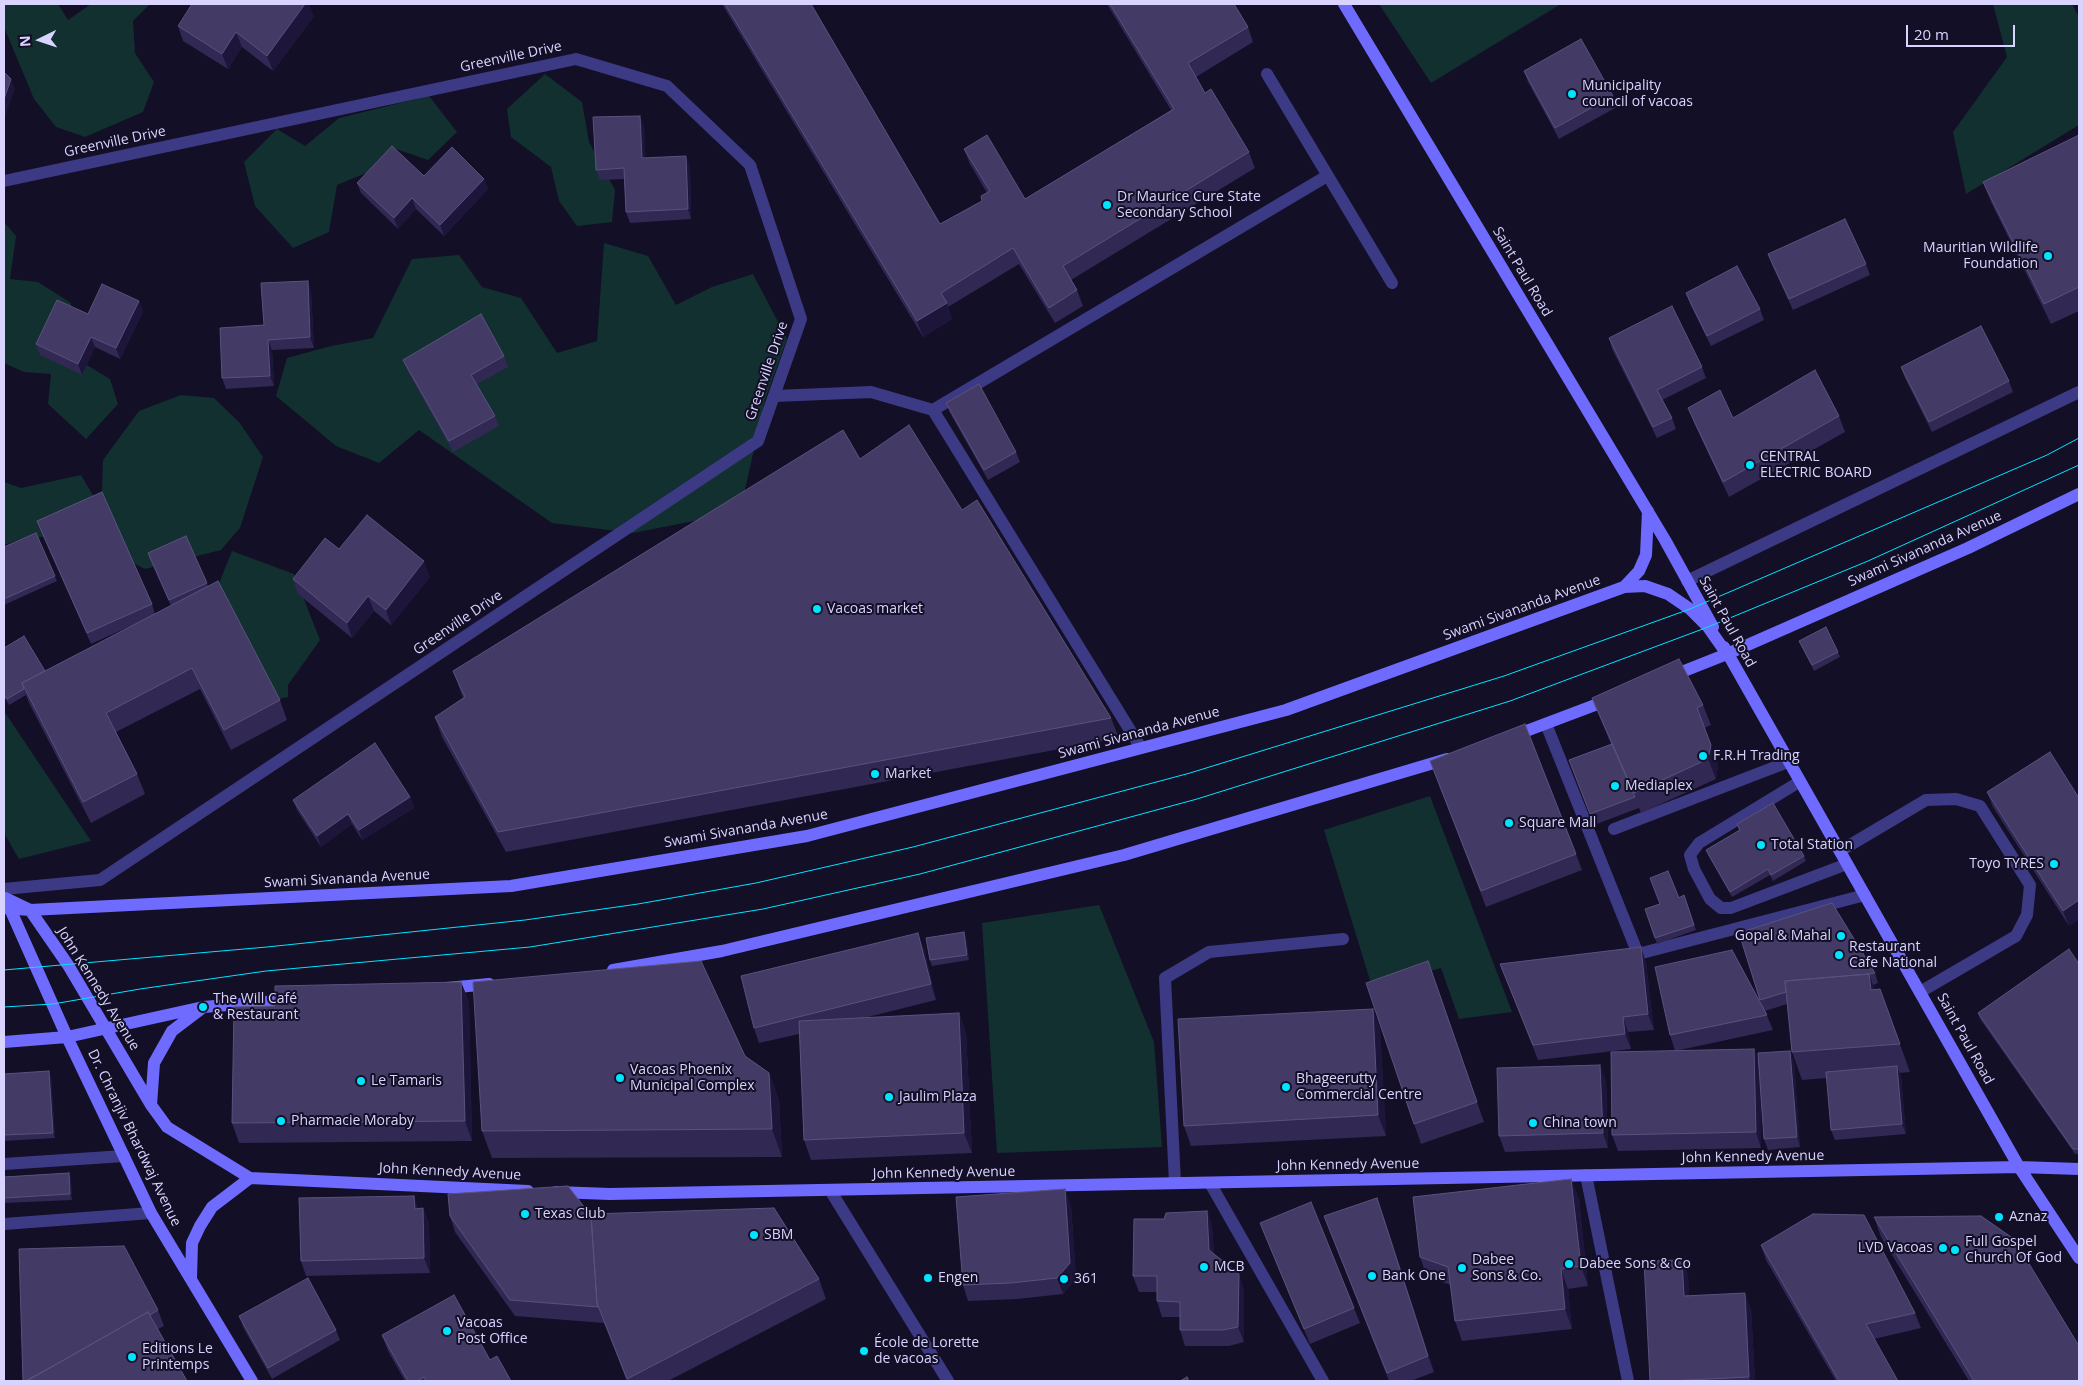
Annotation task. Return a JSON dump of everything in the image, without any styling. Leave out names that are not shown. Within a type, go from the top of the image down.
[{"type":"street","name":"Saint Paul Road","points":[[1344,4],[1648,511],[1799,782],[2019,1167],[2079,1258]]},
{"type":"street","name":"Greenville Drive","points":[[4,181],[576,59],[667,86],[750,166],[801,320],[758,442],[100,880],[5,900]]},
{"type":"street","points":[[1267,74],[1392,283]]},
{"type":"street","points":[[933,410],[1327,176]]},
{"type":"street","points":[[775,396],[871,392],[933,410],[1141,748]]},
{"type":"street","points":[[1688,580],[2079,392]]},
{"type":"street","name":"Swami Sivananda Avenue","points":[[1655,682],[1728,654],[1968,548],[2079,494]]},
{"type":"street","points":[[1624,587],[1639,572],[1646,554],[1648,511]]},
{"type":"street","name":"Swami Sivananda Avenue","points":[[30,910],[511,886],[807,836],[1286,710],[1624,587],[1645,586],[1668,594],[1690,609],[1708,627],[1728,654]]},
{"type":"street","points":[[1500,740],[1628,693]]},
{"type":"street","points":[[1546,724],[1638,954],[1865,895]]},
{"type":"street","points":[[596,973],[722,951],[1124,855],[1417,770],[1463,753]]},
{"type":"street","points":[[1614,829],[1788,762]]},
{"type":"street","points":[[1799,782],[1699,843],[1690,855],[1710,899],[1720,908],[1731,908],[1847,864]]},
{"type":"street","points":[[1840,851],[1926,800],[1956,799],[1980,806],[2030,885],[2027,915],[2016,936],[1920,992]]},
{"type":"street","name":"John Kennedy Avenue","points":[[5,900],[30,910],[68,965],[151,1105],[167,1127],[250,1178],[610,1194],[2019,1167],[2079,1169]]},
{"type":"street","name":"Dr. Chranjiv Bhardwaj Avenue","points":[[5,900],[67,1037],[151,1213],[252,1381]]},
{"type":"street","points":[[1174,1183],[1165,978],[1210,952],[1343,939]]},
{"type":"street","points":[[438,989],[497,984]]},
{"type":"street","points":[[6,1043],[67,1037],[203,1007],[301,999]]},
{"type":"street","points":[[151,1105],[154,1063],[172,1031],[203,1007]]},
{"type":"street","points":[[4,1164],[124,1156]]},
{"type":"street","points":[[1586,1175],[1628,1381]]},
{"type":"street","points":[[190,1278],[192,1243],[200,1226],[212,1207],[250,1178]]},
{"type":"street","points":[[1210,1183],[1323,1381]]},
{"type":"street","points":[[830,1190],[948,1381]]},
{"type":"street","points":[[4,1224],[151,1213]]},
{"type":"green space","points":[[4,4],[58,4],[68,20],[91,4],[150,4],[133,21],[135,53],[154,82],[143,112],[85,137],[56,127],[34,99],[4,27]]},
{"type":"green space","points":[[1379,4],[1561,4],[1431,83]]},
{"type":"green space","points":[[1993,4],[2072,4],[2079,17],[2079,125],[1966,194],[1953,132],[2007,57]]},
{"type":"green space","points":[[545,74],[582,102],[589,142],[615,190],[612,222],[577,226],[559,201],[551,167],[511,137],[507,109]]},
{"type":"green space","points":[[429,96],[457,132],[428,160],[396,149],[366,173],[337,185],[329,232],[293,248],[255,206],[244,162],[277,129],[305,146],[339,118]]},
{"type":"green space","points":[[4,222],[16,236],[10,279],[38,282],[71,303],[73,333],[70,355],[110,379],[118,404],[86,439],[48,404],[51,374],[24,372],[4,363]]},
{"type":"green space","points":[[604,243],[648,256],[676,305],[712,287],[753,274],[787,339],[765,400],[740,512],[633,533],[552,523],[419,430],[379,463],[336,446],[276,396],[287,358],[331,346],[373,338],[412,259],[459,255],[482,287],[521,298],[557,353],[597,341]]},
{"type":"green space","points":[[181,395],[214,398],[239,422],[263,457],[240,528],[221,550],[145,569],[108,550],[101,516],[103,460],[139,411]]},
{"type":"green space","points":[[81,475],[97,502],[67,535],[25,538],[4,545],[4,482],[21,488]]},
{"type":"green space","points":[[232,551],[294,574],[320,640],[288,685],[288,697],[251,705],[211,603]]},
{"type":"green space","points":[[4,711],[91,841],[19,859],[4,833]]},
{"type":"green space","points":[[1430,796],[1512,1012],[1459,1019],[1441,968],[1372,987],[1324,830]]},
{"type":"green space","points":[[1099,905],[1154,1042],[1162,1147],[997,1153],[982,923]]},
{"type":"building","points":[[192,4],[305,4],[267,56],[236,32],[222,54],[178,26]]},
{"type":"building","points":[[725,4],[811,4],[940,224],[982,201],[981,196],[990,191],[964,149],[987,135],[1025,199],[1174,109],[1110,4],[1234,4],[1248,27],[1188,63],[1205,93],[1211,89],[1249,152],[1063,266],[1077,290],[1049,308],[1013,248],[941,293],[947,303],[917,321]]},
{"type":"building","name":"Municipality council of vacoas","points":[[1581,39],[1613,96],[1555,128],[1524,71]]},
{"type":"building","points":[[4,72],[11,79],[4,99]]},
{"type":"building","points":[[640,116],[642,158],[686,156],[688,209],[626,212],[624,168],[596,170],[593,117]]},
{"type":"building","name":"Mauritian Wildlife Foundation","points":[[2079,135],[2079,287],[2044,304],[1983,182]]},
{"type":"building","points":[[392,146],[424,176],[452,147],[484,179],[440,225],[412,198],[394,218],[357,183]]},
{"type":"building","points":[[1845,219],[1866,264],[1789,299],[1768,254]]},
{"type":"building","points":[[1737,266],[1760,309],[1707,336],[1686,293]]},
{"type":"building","points":[[308,281],[310,337],[268,340],[270,376],[222,378],[220,328],[264,325],[261,283]]},
{"type":"building","points":[[102,284],[139,301],[116,348],[91,337],[78,364],[36,344],[57,300],[88,314]]},
{"type":"building","points":[[1672,306],[1702,367],[1657,390],[1672,418],[1653,427],[1609,338]]},
{"type":"building","points":[[481,314],[504,356],[471,375],[495,416],[449,441],[403,360]]},
{"type":"building","points":[[1981,326],[2009,381],[1929,422],[1901,367]]},
{"type":"building","name":"CENTRAL ELECTRIC BOARD","points":[[1815,370],[1839,416],[1723,482],[1688,408],[1720,390],[1733,418]]},
{"type":"building","points":[[979,384],[1016,452],[984,470],[946,403]]},
{"type":"building","name":"Vacoas market","points":[[909,425],[962,510],[977,500],[1111,718],[498,832],[435,717],[465,697],[453,671],[843,430],[860,459]]},
{"type":"building","points":[[102,492],[152,604],[87,633],[37,521]]},
{"type":"building","points":[[367,515],[424,561],[386,610],[368,596],[347,623],[293,579],[325,538],[339,549]]},
{"type":"building","points":[[36,533],[55,576],[4,599],[4,547]]},
{"type":"building","points":[[186,536],[207,583],[169,600],[148,553]]},
{"type":"building","points":[[218,581],[280,700],[224,730],[192,668],[106,713],[137,774],[83,802],[22,683]]},
{"type":"building","points":[[1826,627],[1838,652],[1812,665],[1799,641]]},
{"type":"building","points":[[24,636],[45,671],[22,683],[24,689],[7,699],[4,695],[4,648]]},
{"type":"building","points":[[1679,659],[1703,705],[1697,708],[1711,745],[1708,759],[1634,793],[1592,698]]},
{"type":"building","name":"Square Mall","points":[[1525,724],[1576,854],[1481,891],[1430,761]]},
{"type":"building","points":[[375,743],[410,797],[359,830],[348,814],[317,836],[293,800]]},
{"type":"building","points":[[1612,744],[1635,797],[1590,814],[1569,760]]},
{"type":"building","name":"Toyo TYRES","points":[[2050,752],[2079,798],[2079,900],[2063,911],[1987,792]]},
{"type":"building","name":"Total Station","points":[[1773,803],[1804,856],[1771,875],[1768,869],[1730,892],[1706,850],[1740,830],[1737,824]]},
{"type":"building","points":[[1668,871],[1679,898],[1684,895],[1694,925],[1655,938],[1645,909],[1660,904],[1650,878]]},
{"type":"building","points":[[1832,903],[1875,973],[1785,981],[1786,992],[1760,1000],[1739,933]]},
{"type":"building","points":[[964,932],[967,955],[930,960],[926,938]]},
{"type":"building","points":[[918,933],[931,984],[754,1028],[741,976]]},
{"type":"building","points":[[1641,947],[1648,1014],[1623,1017],[1625,1034],[1533,1045],[1500,964]]},
{"type":"building","points":[[2069,949],[2079,964],[2079,1149],[2073,1149],[1978,1013]]},
{"type":"building","points":[[1732,950],[1767,1015],[1670,1035],[1655,967]]},
{"type":"building","name":"Vacoas Phoenix Municipal Complex","points":[[701,961],[745,1056],[769,1073],[772,1129],[482,1131],[473,982]]},
{"type":"building","points":[[1428,961],[1477,1102],[1414,1124],[1366,983]]},
{"type":"building","points":[[1869,974],[1871,990],[1880,989],[1900,1044],[1792,1052],[1785,981]]},
{"type":"building","points":[[461,982],[465,1121],[232,1123],[234,1007],[275,1006],[275,986]]},
{"type":"building","name":"Bhageerutty Commercial Centre","points":[[1373,1009],[1378,1115],[1184,1126],[1178,1019]]},
{"type":"building","name":"Jaulim Plaza","points":[[959,1013],[964,1133],[804,1140],[799,1021]]},
{"type":"building","points":[[1754,1049],[1756,1132],[1612,1135],[1611,1052]]},
{"type":"building","points":[[1790,1051],[1797,1137],[1764,1139],[1758,1053]]},
{"type":"building","points":[[1600,1065],[1603,1133],[1499,1136],[1497,1068]]},
{"type":"building","points":[[1897,1066],[1902,1124],[1831,1130],[1826,1072]]},
{"type":"building","points":[[49,1071],[53,1133],[4,1135],[4,1074]]},
{"type":"building","points":[[69,1173],[70,1194],[4,1198],[4,1177]]},
{"type":"building","points":[[1571,1179],[1581,1266],[1561,1269],[1565,1309],[1455,1321],[1448,1267],[1420,1257],[1413,1197]]},
{"type":"building","points":[[568,1186],[591,1216],[598,1307],[510,1300],[450,1216],[448,1194]]},
{"type":"building","points":[[1065,1189],[1070,1263],[1057,1278],[1011,1283],[963,1285],[956,1197]]},
{"type":"building","points":[[414,1196],[415,1209],[423,1208],[424,1258],[301,1261],[299,1198]]},
{"type":"building","points":[[1377,1198],[1428,1356],[1387,1373],[1324,1216]]},
{"type":"building","points":[[1311,1202],[1354,1308],[1304,1329],[1260,1223]]},
{"type":"building","points":[[774,1208],[819,1279],[627,1379],[597,1303],[591,1214]]},
{"type":"building","points":[[1207,1211],[1209,1250],[1239,1274],[1238,1327],[1223,1330],[1180,1330],[1180,1302],[1157,1301],[1157,1276],[1133,1276],[1134,1219],[1164,1219],[1166,1213]]},
{"type":"building","points":[[1813,1214],[1864,1215],[1915,1313],[1866,1324],[1898,1381],[1839,1381],[1761,1245]]},
{"type":"building","points":[[1981,1216],[2014,1239],[2079,1346],[2079,1381],[1974,1381],[1874,1217]]},
{"type":"building","points":[[124,1246],[158,1310],[150,1315],[148,1312],[23,1381],[19,1249]]},
{"type":"building","points":[[1682,1260],[1684,1296],[1745,1293],[1749,1377],[1650,1381],[1644,1261]]},
{"type":"building","points":[[308,1278],[336,1330],[268,1368],[239,1316]]},
{"type":"building","name":"Vacoas Post Office","points":[[454,1295],[490,1360],[497,1356],[511,1381],[426,1381],[424,1377],[417,1381],[408,1381],[382,1335]]},
{"type":"building","points":[[148,1312],[187,1381],[27,1381]]},
{"type":"building","points":[[1187,1377],[1189,1381],[1180,1381]]},
{"type":"tram line","points":[[4,970],[267,947],[525,920],[638,904],[756,883],[913,847],[1190,773],[1504,676],[1690,609],[2047,455],[2079,438]]},
{"type":"tram line","points":[[4,1007],[53,1004],[140,989],[266,971],[530,947],[763,909],[920,874],[1197,799],[1510,701],[1708,627],[1868,561],[2079,465]]},
{"type":"place","name":"Municipality council of vacoas","points":[[1572,94]]},
{"type":"place","name":"Dr Maurice Cure State Secondary School","points":[[1107,205]]},
{"type":"place","name":"Mauritian Wildlife Foundation","points":[[2048,256]]},
{"type":"place","name":"CENTRAL ELECTRIC BOARD","points":[[1750,465]]},
{"type":"place","name":"Vacoas market","points":[[817,609]]},
{"type":"place","name":"F.R.H Trading","points":[[1703,756]]},
{"type":"place","name":"Market","points":[[875,774]]},
{"type":"place","name":"Mediaplex","points":[[1615,786]]},
{"type":"place","name":"Square Mall","points":[[1509,823]]},
{"type":"place","name":"Total Station","points":[[1761,845]]},
{"type":"place","name":"Toyo TYRES","points":[[2054,864]]},
{"type":"place","name":"Gopal & Mahal","points":[[1841,936]]},
{"type":"place","name":"Restaurant Cafe National","points":[[1839,955]]},
{"type":"place","name":"The Will Café & Restaurant","points":[[203,1007]]},
{"type":"place","name":"Vacoas Phoenix Municipal Complex","points":[[620,1078]]},
{"type":"place","name":"Le Tamaris","points":[[361,1081]]},
{"type":"place","name":"Bhageerutty Commercial Centre","points":[[1286,1087]]},
{"type":"place","name":"Jaulim Plaza","points":[[889,1097]]},
{"type":"place","name":"Pharmacie Moraby","points":[[281,1121]]},
{"type":"place","name":"China town","points":[[1533,1123]]},
{"type":"place","name":"Texas Club","points":[[525,1214]]},
{"type":"place","name":"Aznaz","points":[[1999,1217]]},
{"type":"place","name":"SBM","points":[[754,1235]]},
{"type":"place","name":"LVD Vacoas","points":[[1943,1248]]},
{"type":"place","name":"Full Gospel Church Of God","points":[[1955,1250]]},
{"type":"place","name":"Dabee Sons & Co","points":[[1569,1264]]},
{"type":"place","name":"MCB","points":[[1204,1267]]},
{"type":"place","name":"Dabee Sons & Co.","points":[[1462,1268]]},
{"type":"place","name":"Bank One","points":[[1372,1276]]},
{"type":"place","name":"Engen","points":[[928,1278]]},
{"type":"place","name":"361","points":[[1064,1279]]},
{"type":"place","name":"Vacoas Post Office","points":[[447,1331]]},
{"type":"place","name":"École de Lorette de vacoas","points":[[864,1351]]},
{"type":"place","name":"Editions Le Printemps","points":[[132,1357]]}]
